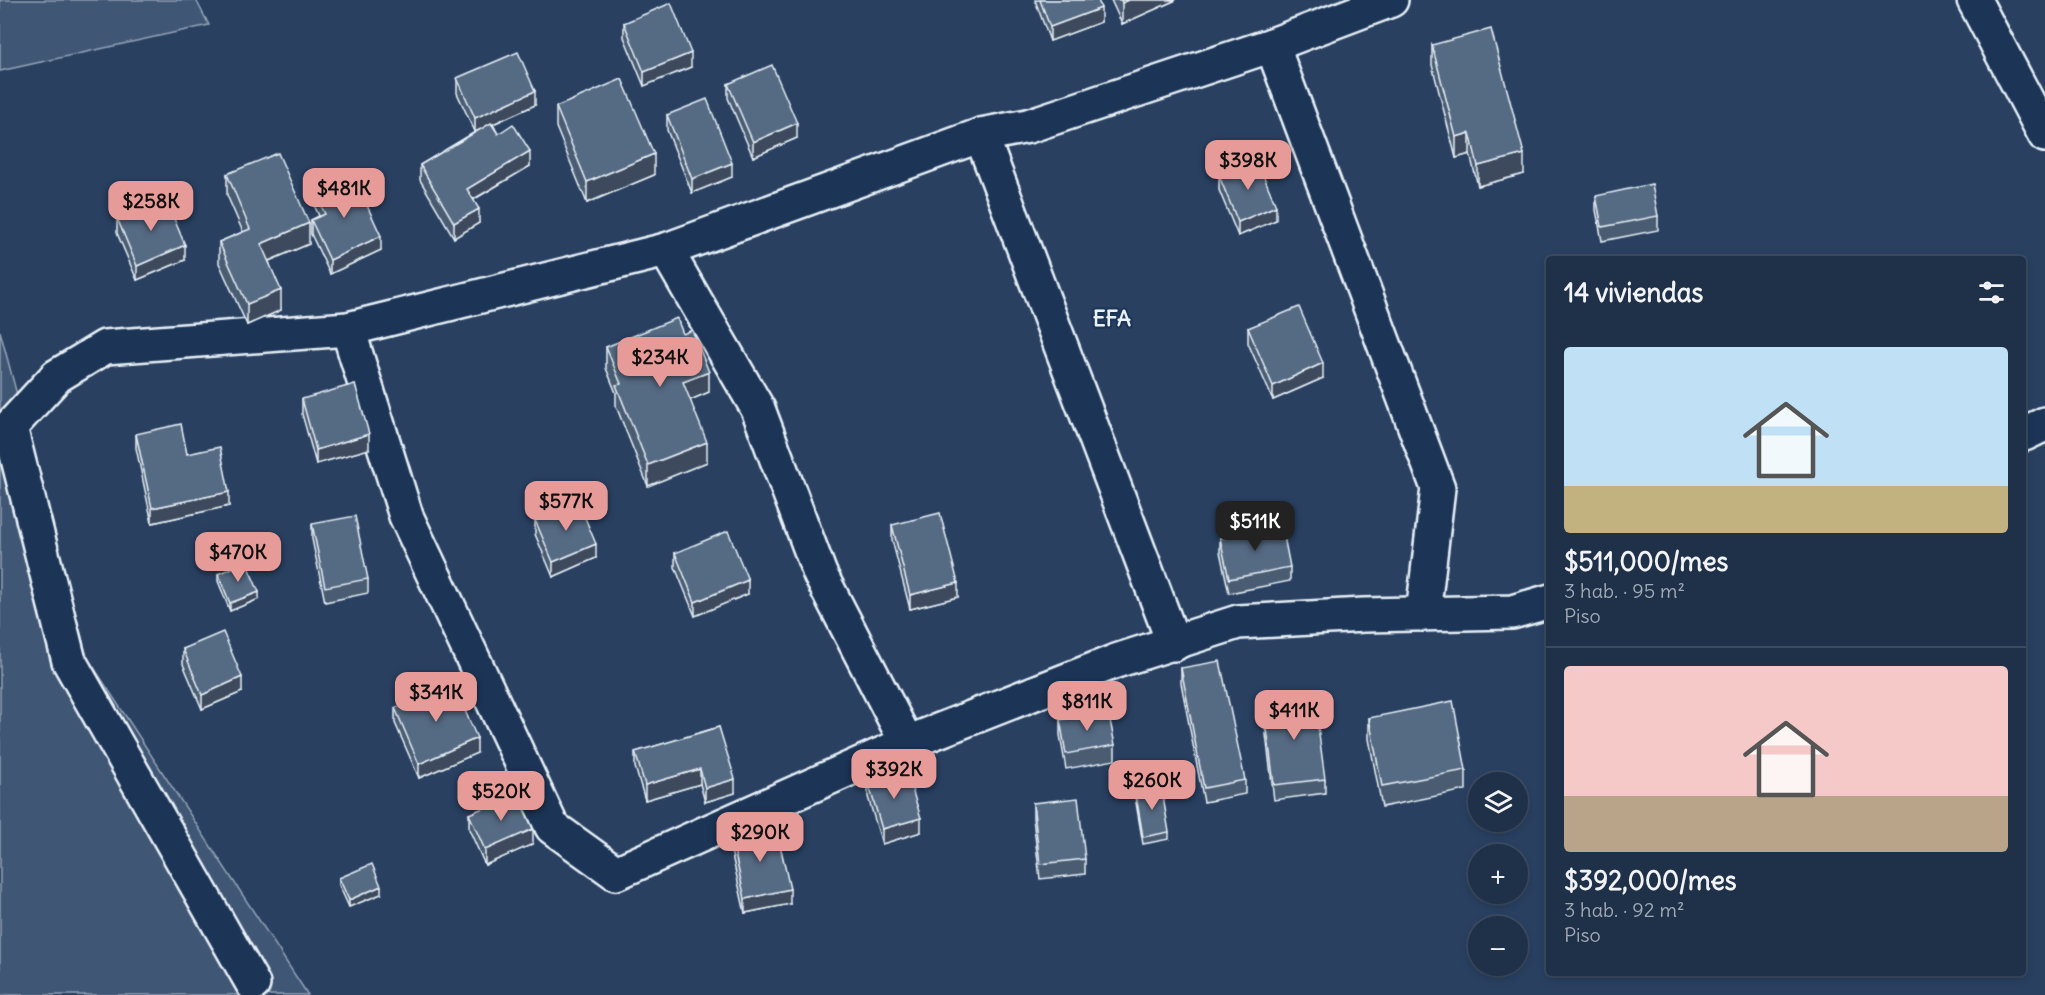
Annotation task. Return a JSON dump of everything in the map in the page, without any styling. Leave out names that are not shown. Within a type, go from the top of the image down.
[{"type":"street","points":[[253,984],[69,661],[10,427],[57,376],[105,347],[348,328],[666,250],[981,135],[1028,126],[1272,45],[1391,0]]},
{"type":"street","points":[[1974,0],[2045,135]]},
{"type":"street","points":[[1272,45],[1437,488],[1423,614]]},
{"type":"street","points":[[981,135],[1174,644]]},
{"type":"street","points":[[666,250],[758,409],[820,574],[907,743]]},
{"type":"street","points":[[348,328],[406,516],[552,827],[616,873],[907,743],[1116,661],[1238,622],[1364,615],[1512,612],[1546,602]]},
{"type":"street","points":[[2026,433],[2045,424]]},
{"type":"shaded area","points":[[0,0],[196,0],[209,25],[0,71]]},
{"type":"shaded area","points":[[0,331],[87,657],[308,995],[0,995]]},
{"type":"building","points":[[1040,0],[1098,0],[1101,8],[1050,27]]},
{"type":"building","points":[[671,3],[691,53],[644,72],[624,23]]},
{"type":"building","points":[[1491,29],[1524,154],[1478,166],[1470,133],[1456,137],[1432,45]]},
{"type":"building","points":[[518,52],[535,91],[475,118],[457,78]]},
{"type":"building","points":[[772,65],[797,123],[753,142],[728,84]]},
{"type":"building","points":[[622,79],[654,154],[587,182],[556,107]]},
{"type":"building","points":[[707,99],[732,163],[692,179],[667,115]]},
{"type":"building","points":[[491,123],[498,134],[513,124],[530,151],[467,189],[479,209],[454,223],[420,165]]},
{"type":"building","points":[[278,153],[309,223],[261,244],[281,290],[247,304],[219,242],[250,229],[227,174]]},
{"type":"building","points":[[1257,160],[1276,206],[1238,222],[1219,176]]},
{"type":"building","points":[[353,175],[381,236],[330,260],[311,220],[325,214],[315,193]]},
{"type":"building","points":[[1652,184],[1658,216],[1602,227],[1596,196]]},
{"type":"building","points":[[165,197],[185,245],[137,266],[117,218]]},
{"type":"building","points":[[1299,307],[1323,363],[1273,386],[1248,328]]},
{"type":"building","points":[[677,318],[683,334],[692,330],[709,372],[683,382],[707,442],[648,465],[616,385],[621,384],[606,347]]},
{"type":"building","points":[[355,384],[369,434],[316,450],[302,399]]},
{"type":"building","points":[[181,424],[187,454],[220,447],[229,492],[152,508],[136,434]]},
{"type":"building","points":[[578,501],[596,544],[553,562],[535,520]]},
{"type":"building","points":[[940,513],[958,583],[910,595],[892,525]]},
{"type":"building","points":[[355,516],[368,579],[325,587],[312,524]]},
{"type":"building","points":[[1282,526],[1290,567],[1229,579],[1220,538]]},
{"type":"building","points":[[728,531],[748,580],[695,602],[675,553]]},
{"type":"building","points":[[246,562],[259,592],[230,603],[218,574]]},
{"type":"building","points":[[223,632],[242,677],[202,695],[183,649]]},
{"type":"building","points":[[1220,661],[1245,780],[1204,788],[1181,668]]},
{"type":"building","points":[[453,683],[477,738],[419,764],[395,708]]},
{"type":"building","points":[[1314,697],[1325,779],[1274,785],[1264,704]]},
{"type":"building","points":[[1453,701],[1466,770],[1382,786],[1369,718]]},
{"type":"building","points":[[1108,710],[1115,745],[1066,754],[1060,720]]},
{"type":"building","points":[[719,727],[735,779],[705,788],[700,769],[645,785],[635,752]]},
{"type":"building","points":[[906,770],[921,818],[882,829],[868,782]]},
{"type":"building","points":[[1161,785],[1169,832],[1143,837],[1135,790]]},
{"type":"building","points":[[517,794],[533,829],[485,850],[469,814]]},
{"type":"building","points":[[1078,798],[1085,859],[1040,864],[1033,803]]},
{"type":"building","points":[[776,827],[790,889],[745,899],[731,836]]},
{"type":"building","points":[[372,864],[381,886],[349,900],[339,878]]},
{"type":"district","name":"EFA","points":[[1112,318]]}]
